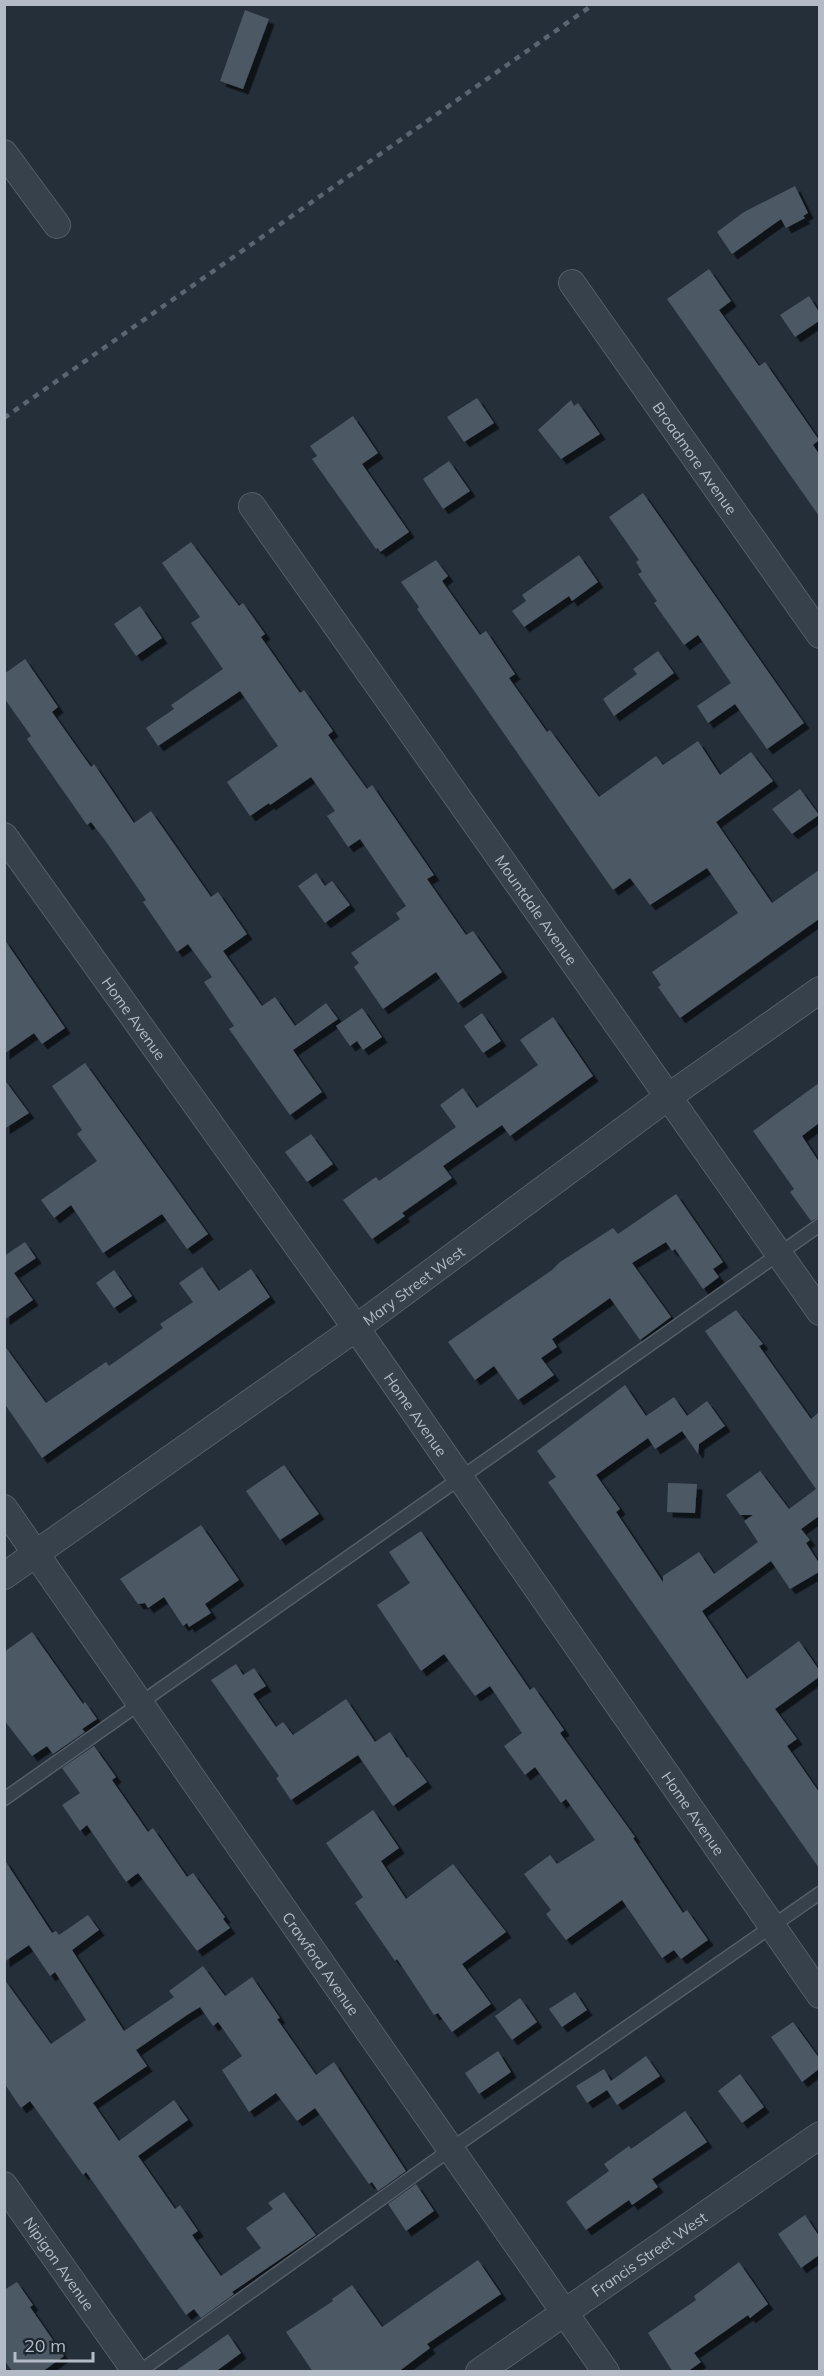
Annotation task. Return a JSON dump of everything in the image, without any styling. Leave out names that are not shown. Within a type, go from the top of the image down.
[{"type":"street","points":[[4,153],[57,225]]},
{"type":"street","name":"Broadmore Avenue","points":[[572,283],[819,634]]},
{"type":"street","name":"Mountdale Avenue","points":[[252,506],[819,1312]]},
{"type":"street","name":"Home Avenue","points":[[4,836],[356,1328],[819,1995]]},
{"type":"street","name":"Mary Street West","points":[[4,1576],[356,1328],[668,1097],[819,990]]},
{"type":"street","name":"Crawford Avenue","points":[[4,1508],[606,2372]]},
{"type":"street","name":"Francis Street West","points":[[479,2372],[819,2135]]},
{"type":"street","name":"Nipigon Avenue","points":[[4,2185],[138,2372]]},
{"type":"lane","points":[[4,1799],[819,1225]]},
{"type":"lane","points":[[138,2372],[451,2149],[819,1893]]},
{"type":"building","points":[[245,10],[269,19],[243,89],[220,81]]},
{"type":"building","points":[[795,186],[808,213],[803,216],[805,218],[786,228],[781,219],[732,254],[717,232],[744,212]]},
{"type":"building","points":[[709,269],[731,301],[719,310],[759,366],[765,362],[819,440],[813,445],[819,454],[819,516],[667,299]]},
{"type":"building","points":[[809,296],[819,312],[819,321],[795,337],[780,315]]},
{"type":"building","points":[[477,398],[494,423],[464,442],[447,417]]},
{"type":"building","points":[[571,400],[574,406],[578,403],[600,434],[561,459],[538,430]]},
{"type":"building","points":[[353,416],[378,453],[362,464],[409,532],[380,552],[312,459],[317,456],[310,446]]},
{"type":"building","points":[[449,461],[470,491],[443,509],[423,479]]},
{"type":"building","points":[[643,493],[804,723],[767,749],[735,704],[708,723],[697,706],[731,683],[698,635],[684,645],[654,603],[657,601],[638,574],[642,572],[636,562],[639,560],[609,517]]},
{"type":"building","points":[[191,542],[239,606],[243,603],[265,634],[261,637],[300,693],[304,690],[333,731],[328,735],[367,789],[372,785],[434,875],[427,879],[466,935],[473,931],[502,972],[458,1003],[436,972],[383,1009],[354,967],[359,963],[351,953],[400,919],[396,913],[406,906],[360,839],[348,847],[327,816],[335,811],[311,777],[250,816],[227,782],[278,746],[240,691],[158,746],[146,728],[174,709],[171,705],[223,669],[191,623],[200,617],[162,563]]},
{"type":"building","points":[[579,555],[598,582],[572,601],[569,596],[524,627],[512,611],[526,601],[522,595]]},
{"type":"building","points":[[436,560],[448,576],[442,581],[480,635],[486,631],[515,674],[509,678],[547,732],[550,730],[599,797],[656,756],[663,765],[698,741],[720,775],[751,752],[773,781],[716,822],[772,903],[819,870],[819,919],[680,1018],[658,987],[661,985],[652,972],[738,913],[707,868],[650,905],[630,878],[613,890],[417,609],[419,607],[401,582]]},
{"type":"building","points":[[140,606],[162,638],[136,656],[114,624]]},
{"type":"building","points":[[658,651],[674,673],[614,716],[603,699],[637,674],[633,669]]},
{"type":"building","points":[[25,659],[58,707],[52,712],[91,767],[94,764],[134,823],[151,811],[211,897],[218,892],[247,934],[223,951],[262,1006],[275,997],[295,1026],[326,1003],[338,1019],[293,1050],[322,1092],[290,1115],[229,1029],[234,1026],[204,982],[212,977],[188,944],[177,952],[143,902],[146,900],[107,843],[91,822],[87,825],[27,739],[31,736],[4,698],[4,674]]},
{"type":"building","points":[[800,789],[819,815],[792,834],[772,809]]},
{"type":"building","points":[[316,873],[325,886],[332,881],[350,905],[325,923],[298,886]]},
{"type":"building","points":[[4,939],[65,1028],[42,1044],[34,1033],[4,1054]]},
{"type":"building","points":[[362,1008],[382,1037],[363,1050],[357,1041],[350,1046],[336,1026]]},
{"type":"building","points":[[482,1013],[501,1041],[483,1053],[464,1026]]},
{"type":"building","points":[[553,1017],[593,1076],[510,1136],[502,1125],[443,1166],[452,1178],[402,1213],[405,1216],[372,1239],[343,1200],[376,1177],[379,1181],[456,1127],[440,1105],[463,1088],[477,1108],[538,1065],[520,1040]]},
{"type":"building","points":[[85,1063],[208,1234],[187,1249],[162,1214],[103,1253],[71,1205],[54,1218],[41,1200],[97,1161],[77,1134],[82,1130],[52,1086]]},
{"type":"building","points":[[4,1079],[29,1113],[4,1129]]},
{"type":"building","points":[[819,1083],[819,1123],[802,1136],[819,1162],[819,1217],[811,1221],[790,1192],[794,1189],[753,1131]]},
{"type":"building","points":[[311,1134],[333,1164],[307,1182],[285,1152]]},
{"type":"building","points":[[676,1194],[723,1262],[713,1269],[719,1277],[703,1289],[675,1249],[672,1251],[666,1242],[632,1263],[671,1317],[640,1340],[610,1298],[552,1339],[557,1347],[541,1358],[554,1375],[518,1400],[494,1366],[475,1380],[448,1342],[552,1270],[560,1262],[613,1228],[618,1234]]},
{"type":"building","points":[[25,1242],[36,1258],[14,1273],[33,1300],[4,1320],[4,1256]]},
{"type":"building","points":[[202,1267],[219,1291],[251,1269],[270,1297],[42,1458],[4,1403],[4,1345],[46,1403],[106,1362],[109,1366],[163,1328],[160,1324],[193,1302],[179,1283]]},
{"type":"building","points":[[114,1270],[132,1296],[114,1308],[96,1283]]},
{"type":"building","points":[[736,1310],[763,1344],[759,1346],[811,1419],[819,1412],[819,1516],[801,1529],[810,1540],[806,1543],[819,1563],[819,1572],[790,1589],[771,1561],[702,1611],[747,1679],[799,1641],[819,1670],[819,1677],[775,1709],[797,1739],[787,1746],[819,1792],[819,1868],[548,1482],[556,1477],[537,1451],[625,1385],[646,1416],[674,1397],[687,1416],[707,1401],[725,1426],[699,1444],[698,1454],[682,1431],[655,1449],[648,1438],[596,1475],[620,1509],[616,1512],[663,1582],[663,1576],[699,1552],[714,1574],[758,1542],[744,1521],[753,1515],[740,1515],[726,1495],[760,1471],[789,1509],[816,1489],[705,1331]]},
{"type":"building","points":[[284,1465],[319,1514],[280,1540],[246,1491]]},
{"type":"building","points":[[668,1483],[697,1484],[695,1513],[667,1512]]},
{"type":"building","points":[[201,1525],[239,1580],[205,1604],[211,1613],[189,1627],[187,1623],[183,1626],[164,1597],[148,1608],[145,1603],[138,1604],[120,1579]]},
{"type":"building","points":[[421,1531],[530,1690],[534,1687],[564,1730],[560,1733],[635,1837],[633,1838],[683,1913],[687,1910],[708,1940],[681,1959],[674,1950],[662,1958],[622,1900],[566,1940],[546,1914],[551,1910],[524,1874],[550,1855],[557,1864],[595,1840],[566,1799],[561,1803],[535,1767],[525,1775],[504,1746],[522,1733],[490,1686],[475,1696],[444,1654],[421,1671],[377,1605],[410,1583],[389,1552]]},
{"type":"building","points":[[32,1632],[83,1704],[85,1702],[97,1719],[82,1729],[85,1732],[53,1754],[47,1746],[32,1756],[4,1720],[4,1652]]},
{"type":"building","points":[[236,1664],[243,1675],[254,1668],[266,1686],[253,1694],[276,1727],[283,1722],[293,1735],[346,1699],[375,1742],[390,1732],[407,1758],[427,1782],[393,1806],[358,1755],[291,1800],[276,1778],[279,1776],[211,1680]]},
{"type":"building","points":[[94,1746],[116,1777],[112,1780],[148,1832],[153,1828],[187,1877],[193,1873],[225,1917],[223,1919],[230,1928],[197,1951],[138,1873],[126,1882],[87,1825],[80,1831],[62,1805],[80,1793],[62,1768]]},
{"type":"building","points":[[373,1810],[399,1848],[381,1861],[406,1899],[453,1864],[506,1932],[462,1964],[491,2004],[452,2032],[438,2013],[434,2015],[397,1959],[395,1961],[355,1903],[363,1897],[326,1843]]},
{"type":"building","points":[[4,1859],[52,1933],[56,1931],[59,1935],[88,1915],[99,1930],[72,1950],[124,2031],[174,1997],[169,1991],[203,1966],[225,1996],[252,1977],[280,2018],[277,2019],[316,2075],[334,2062],[406,2171],[378,2191],[372,2182],[369,2184],[315,2108],[297,2121],[276,2093],[249,2112],[222,2070],[242,2056],[218,2022],[213,2026],[200,2007],[187,2015],[136,2050],[147,2066],[93,2103],[119,2141],[174,2100],[188,2120],[138,2156],[175,2209],[180,2205],[198,2231],[192,2235],[221,2276],[261,2248],[246,2228],[273,2209],[268,2203],[284,2192],[316,2235],[232,2292],[234,2294],[201,2318],[194,2309],[186,2315],[86,2172],[83,2175],[30,2101],[21,2108],[4,2083],[4,1979],[51,2044],[86,2020],[55,1972],[50,1976],[29,1945],[4,1962]]},
{"type":"building","points":[[575,1992],[587,2010],[562,2027],[549,2009]]},
{"type":"building","points":[[520,1998],[537,2022],[512,2040],[495,2016]]},
{"type":"building","points":[[793,2022],[819,2058],[819,2069],[802,2082],[771,2037]]},
{"type":"building","points":[[498,2051],[511,2072],[479,2094],[465,2073]]},
{"type":"building","points":[[646,2056],[660,2076],[617,2105],[607,2090],[587,2103],[576,2086],[604,2069],[611,2081]]},
{"type":"building","points":[[740,2074],[764,2107],[742,2123],[718,2091]]},
{"type":"building","points":[[685,2111],[707,2142],[652,2179],[658,2187],[632,2205],[629,2200],[586,2230],[566,2202],[609,2171],[604,2164],[629,2146],[631,2149]]},
{"type":"building","points":[[416,2184],[434,2211],[406,2231],[388,2204]]},
{"type":"building","points":[[805,2215],[819,2236],[819,2255],[801,2268],[778,2234]]},
{"type":"building","points":[[478,2260],[501,2294],[427,2344],[430,2348],[398,2372],[313,2372],[286,2332],[333,2301],[332,2299],[352,2285],[382,2327]]},
{"type":"building","points":[[739,2262],[768,2304],[750,2318],[748,2315],[694,2353],[701,2362],[687,2372],[673,2372],[648,2333],[696,2300],[694,2296]]},
{"type":"building","points":[[17,2282],[33,2305],[30,2307],[64,2356],[42,2372],[13,2372],[4,2360],[4,2290]]},
{"type":"building","points":[[228,2334],[241,2353],[215,2372],[174,2372]]},
{"type":"railway","points":[[4,418],[594,4]]}]
